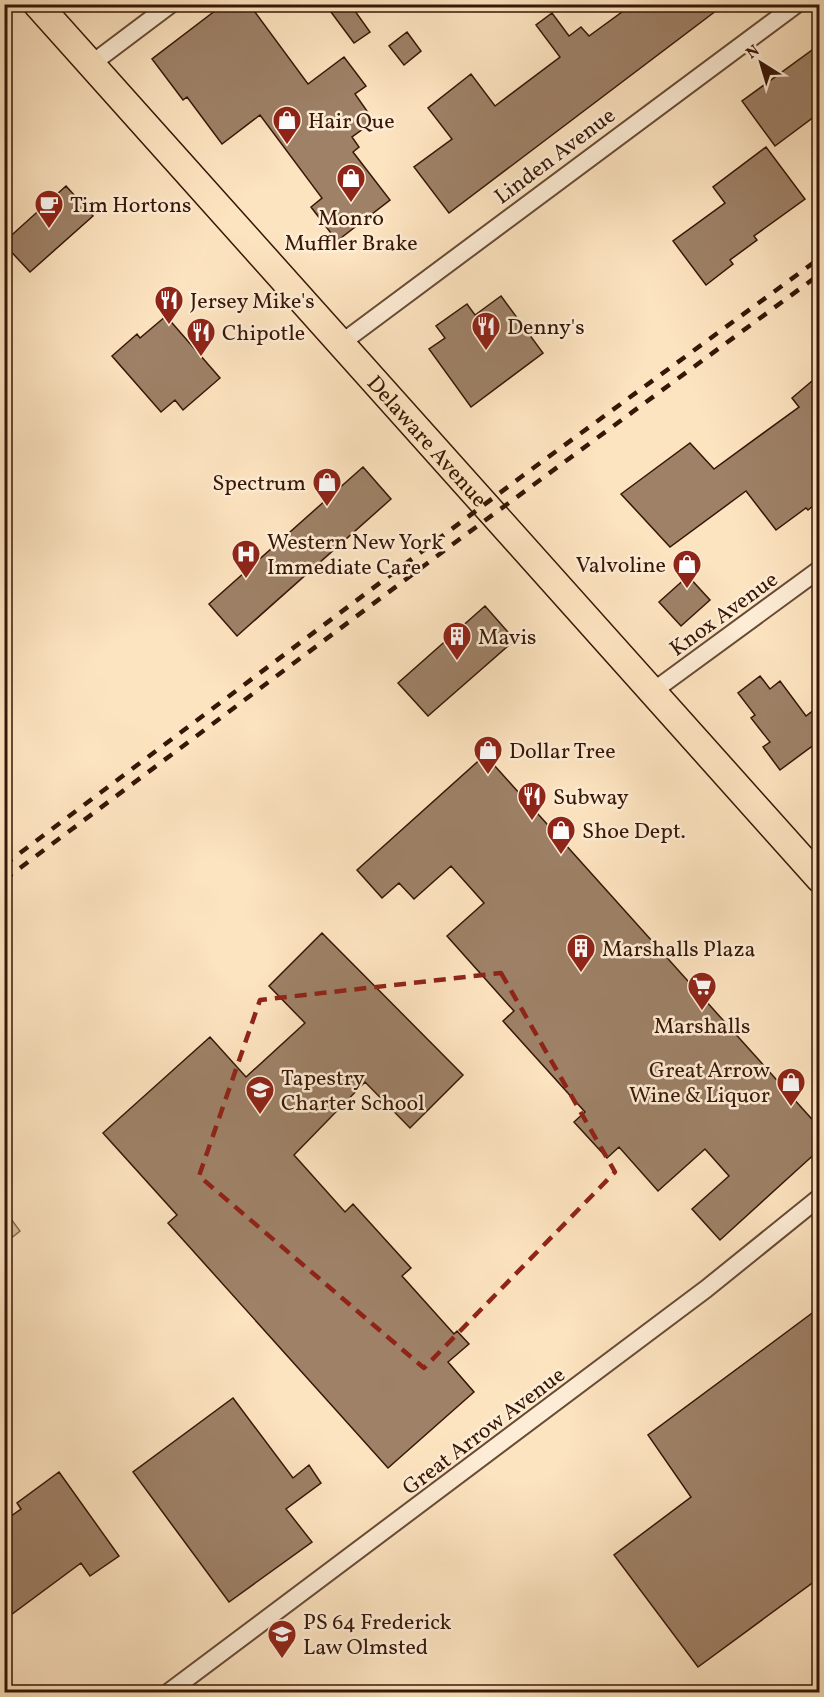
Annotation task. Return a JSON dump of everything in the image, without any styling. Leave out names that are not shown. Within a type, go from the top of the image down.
[{"type":"main road","name":"Delaware Avenue","points":[[37,4],[819,879]]},
{"type":"street","points":[[90,64],[171,4]]},
{"type":"street","name":"Linden Avenue","points":[[339,344],[797,4]]},
{"type":"street","name":"Knox Avenue","points":[[652,692],[819,569]]},
{"type":"street","name":"Great Arrow Avenue","points":[[170,1692],[706,1289],[819,1197]]},
{"type":"highlighted area","points":[[501,973],[615,1172],[424,1368],[199,1176],[260,1000]]},
{"type":"shaded area","points":[[5,1211],[20,1231],[5,1243]]},
{"type":"building","points":[[224,4],[249,4],[308,84],[344,57],[366,86],[355,94],[374,121],[352,137],[359,147],[353,152],[390,200],[337,241],[311,207],[322,198],[260,115],[222,144],[187,97],[183,100],[152,59]]},
{"type":"building","points":[[325,4],[350,4],[370,32],[354,43]]},
{"type":"building","points":[[633,4],[725,4],[449,213],[414,167],[452,139],[428,108],[471,74],[495,106],[560,57],[536,25],[552,13],[569,36],[581,27],[589,36]]},
{"type":"building","points":[[407,32],[421,51],[404,65],[389,46]]},
{"type":"building","points":[[819,45],[819,113],[775,146],[742,101]]},
{"type":"building","points":[[766,147],[805,199],[754,236],[757,240],[730,260],[733,264],[706,285],[673,241],[725,203],[713,187]]},
{"type":"building","name":"Tim Hortons","points":[[66,186],[93,216],[30,272],[4,242]]},
{"type":"building","name":"Denny's","points":[[501,296],[543,353],[471,407],[429,349],[445,338],[436,326],[467,304],[475,315]]},
{"type":"building","points":[[166,316],[220,378],[183,410],[175,400],[161,412],[112,356],[137,334],[140,338]]},
{"type":"building","points":[[819,375],[819,501],[776,530],[746,491],[670,547],[621,494],[690,443],[714,469],[799,407],[792,398]]},
{"type":"building","points":[[363,467],[391,499],[237,636],[209,604]]},
{"type":"building","name":"Valvoline","points":[[688,576],[710,600],[681,626],[659,602]]},
{"type":"building","name":"Mavis","points":[[485,606],[515,640],[428,716],[398,683]]},
{"type":"building","points":[[760,676],[770,689],[780,681],[806,716],[819,706],[819,741],[780,770],[763,747],[770,742],[751,718],[755,715],[738,693]]},
{"type":"building","name":"Marshalls Plaza","points":[[485,755],[819,1127],[819,1150],[720,1240],[692,1209],[729,1176],[705,1149],[658,1191],[619,1147],[607,1158],[574,1122],[585,1112],[503,1021],[514,1011],[447,936],[484,903],[451,866],[414,899],[399,883],[382,898],[357,870]]},
{"type":"building","name":"Tapestry Charter School","points":[[322,933],[463,1075],[410,1128],[365,1082],[294,1155],[345,1212],[353,1204],[411,1268],[402,1276],[454,1334],[457,1331],[469,1344],[448,1362],[474,1392],[388,1468],[168,1223],[177,1215],[103,1133],[210,1037],[246,1077],[305,1023],[269,986]]},
{"type":"building","points":[[819,1308],[819,1578],[698,1667],[614,1555],[691,1497],[648,1435]]},
{"type":"building","points":[[233,1398],[293,1478],[309,1465],[321,1483],[286,1509],[312,1542],[229,1602],[133,1472]]},
{"type":"building","points":[[59,1472],[119,1556],[90,1576],[81,1563],[4,1620],[4,1521],[21,1509],[17,1503]]},
{"type":"railway","points":[[4,865],[521,477],[820,258]]},
{"type":"railway","points":[[4,880],[453,544],[820,274]]},
{"type":"place","name":"Hair Que","points":[[287,146]]},
{"type":"place","name":"Monro Muffler Brake","points":[[351,204]]},
{"type":"place","name":"Tim Hortons","points":[[49,230]]},
{"type":"place","name":"Jersey Mike's","points":[[169,326]]},
{"type":"place","name":"Denny's","points":[[486,352]]},
{"type":"place","name":"Chipotle","points":[[201,358]]},
{"type":"place","name":"Spectrum","points":[[327,508]]},
{"type":"place","name":"Western New York Immediate Care","points":[[246,580]]},
{"type":"place","name":"Valvoline","points":[[687,590]]},
{"type":"place","name":"Mavis","points":[[457,662]]},
{"type":"place","name":"Dollar Tree","points":[[488,776]]},
{"type":"place","name":"Subway","points":[[532,822]]},
{"type":"place","name":"Shoe Dept.","points":[[561,856]]},
{"type":"place","name":"Marshalls Plaza","points":[[581,974]]},
{"type":"place","name":"Marshalls","points":[[702,1012]]},
{"type":"place","name":"Great Arrow Wine & Liquor","points":[[791,1108]]},
{"type":"place","name":"Tapestry Charter School","points":[[260,1116]]},
{"type":"place","name":"PS 64 Frederick Law Olmsted","points":[[282,1660]]}]
